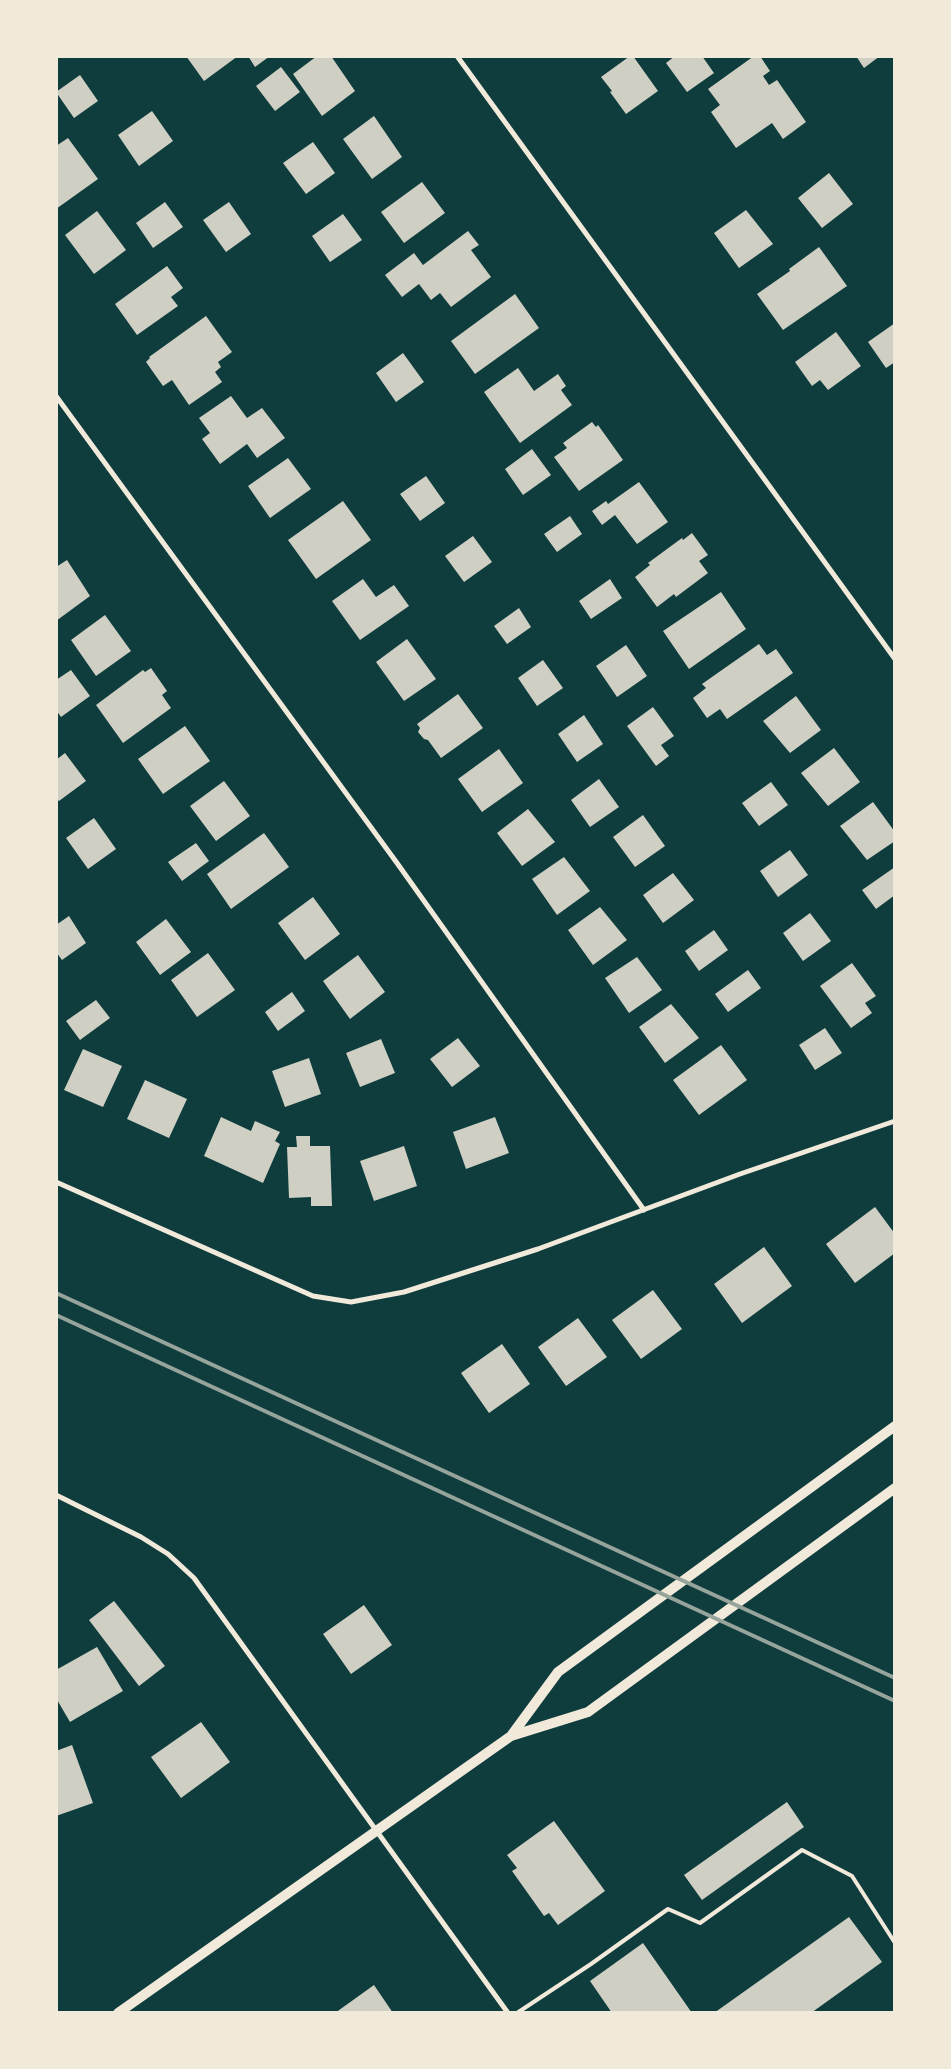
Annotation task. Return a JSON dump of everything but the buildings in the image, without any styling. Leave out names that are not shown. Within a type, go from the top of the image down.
[{"type":"main road","points":[[511,1736],[558,1672],[895,1426]]},
{"type":"main road","points":[[118,2013],[511,1736],[588,1712],[895,1488]]},
{"type":"street","points":[[457,56],[895,659]]},
{"type":"street","points":[[56,396],[397,863],[644,1210]]},
{"type":"street","points":[[56,1182],[313,1296],[351,1302],[404,1292],[538,1248],[895,1121]]},
{"type":"street","points":[[56,1495],[141,1537],[182,1565],[204,1592],[508,2013]]},
{"type":"lane","points":[[517,2013],[591,1964],[668,1909],[700,1923],[802,1850],[852,1876],[895,1943]]},
{"type":"railway","points":[[56,1293],[895,1678]]},
{"type":"railway","points":[[56,1315],[895,1701]]}]
